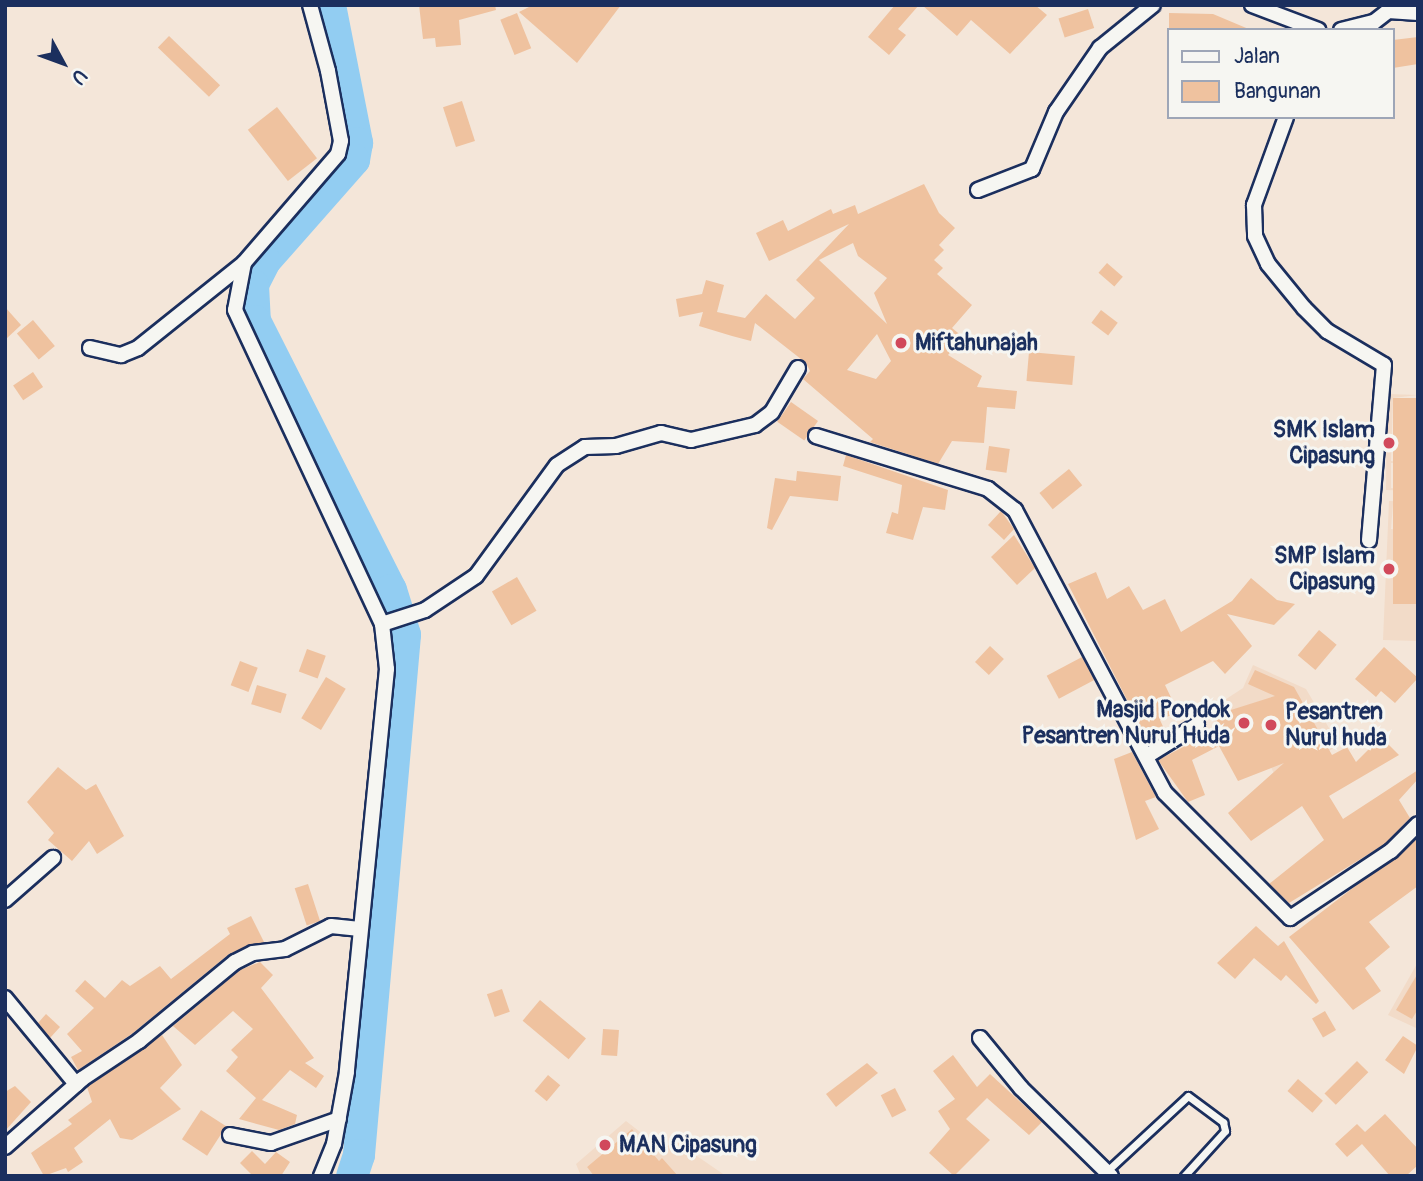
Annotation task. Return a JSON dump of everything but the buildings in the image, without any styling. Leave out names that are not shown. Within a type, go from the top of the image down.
[{"type":"street","points":[[90,348],[121,355],[138,348],[244,263],[338,154],[332,94],[310,5]]},
{"type":"street","points":[[978,190],[1032,169],[1056,112],[1100,48],[1153,5]]},
{"type":"street","points":[[1252,5],[1313,28]]},
{"type":"street","points":[[1349,28],[1374,22],[1388,11],[1418,13]]},
{"type":"street","points":[[1285,119],[1254,205],[1255,236],[1268,264],[1304,308],[1327,331],[1384,365],[1369,540]]},
{"type":"street","points":[[244,263],[236,292],[240,328],[386,623],[387,669],[339,1119],[321,1176]]},
{"type":"street","points":[[386,623],[411,615],[476,576],[556,465],[585,447],[616,446],[661,433],[691,440],[755,425],[772,412],[798,368]]},
{"type":"street","points":[[816,436],[988,489],[1015,510],[1173,804],[1290,918],[1391,851],[1418,824]]},
{"type":"street","points":[[1147,756],[1197,725]]},
{"type":"street","points":[[5,900],[52,858]]},
{"type":"street","points":[[5,1147],[76,1084],[139,1041],[235,962],[253,953],[285,949],[331,926],[360,929]]},
{"type":"street","points":[[5,998],[76,1084]]},
{"type":"street","points":[[980,1038],[1021,1088],[1109,1173]]},
{"type":"street","points":[[230,1135],[271,1143],[339,1119]]},
{"type":"lane","points":[[1109,1173],[1188,1096],[1223,1122],[1225,1130],[1184,1176]]},
{"type":"shaded area","name":"SMK Islam Cipasung","points":[[1387,394],[1418,395],[1393,398],[1391,461],[1418,463],[1391,463],[1391,488],[1418,491],[1386,490]]},
{"type":"shaded area","points":[[1389,501],[1418,502],[1393,504],[1391,529],[1418,531],[1418,641],[1383,640]]},
{"type":"shaded area","name":"Pesantren Nurul huda","points":[[1253,665],[1306,689],[1339,745],[1278,781],[1257,740],[1223,750],[1211,709],[1243,688]]},
{"type":"shaded area","points":[[1418,962],[1418,973],[1397,1010],[1418,1009],[1416,1028],[1388,1015]]},
{"type":"shaded area","name":"MAN Cipasung","points":[[626,1121],[662,1149],[675,1141],[726,1176],[643,1176],[652,1154],[632,1129],[587,1167],[594,1176],[581,1176],[576,1164]]},
{"type":"waterway","points":[[330,5],[357,143],[354,160],[265,261],[253,285],[255,321],[391,590],[405,635],[359,1155],[352,1176]]},
{"type":"place","name":"Miftahunajah","points":[[901,343]]},
{"type":"place","name":"SMK Islam Cipasung","points":[[1389,443]]},
{"type":"place","name":"SMP Islam Cipasung","points":[[1389,569]]},
{"type":"place","name":"Masjid Pondok Pesantren Nurul Huda","points":[[1244,723]]},
{"type":"place","name":"Pesantren Nurul huda","points":[[1271,725]]},
{"type":"place","name":"MAN Cipasung","points":[[605,1145]]}]
